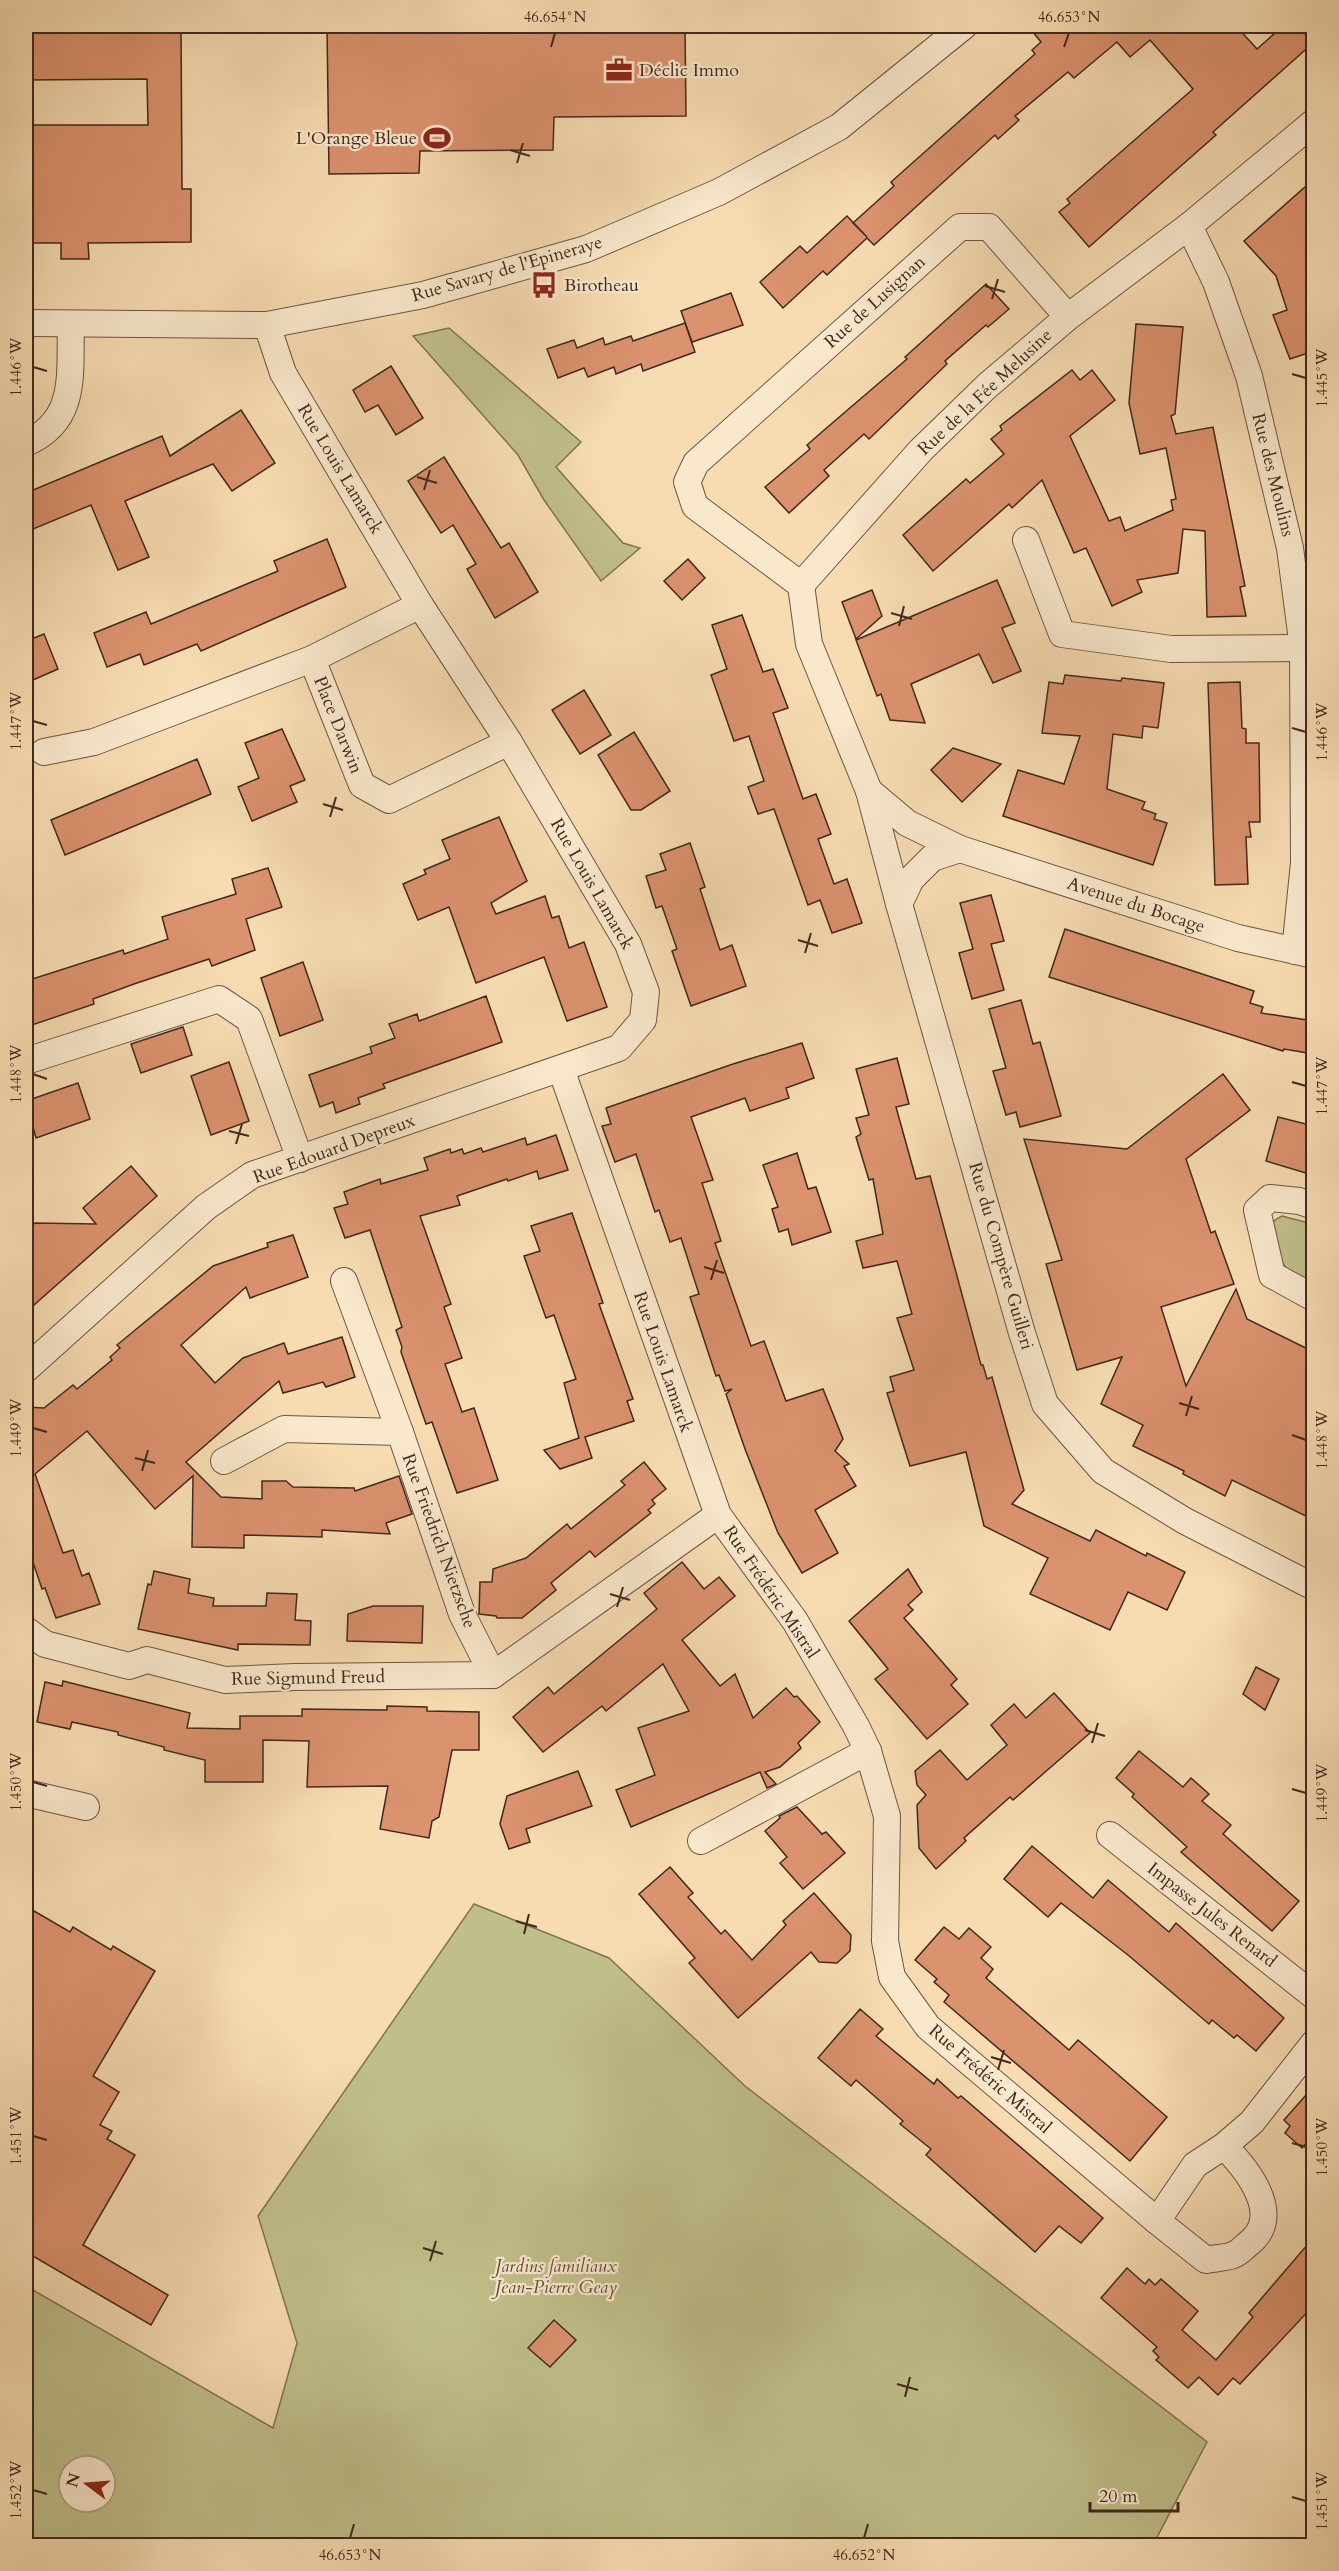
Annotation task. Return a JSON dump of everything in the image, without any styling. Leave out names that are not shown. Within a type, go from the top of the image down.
[{"type":"street","name":"Rue Savary de l'Epineraye","points":[[26,323],[267,325],[423,295],[586,249],[719,192],[839,127],[964,26]]},
{"type":"street","name":"Rue de la Fée Melusine","points":[[801,585],[921,450],[987,386],[1068,317],[1188,226],[1314,122]]},
{"type":"street","name":"Rue des Moulins","points":[[1188,226],[1216,282],[1249,376],[1290,548],[1303,648],[1304,953]]},
{"type":"street","name":"Rue de Lusignan","points":[[801,585],[695,506],[687,482],[696,463],[960,227],[989,227],[1068,317]]},
{"type":"street","points":[[26,443],[37,438],[58,421],[69,393],[70,324]]},
{"type":"street","name":"Rue Louis Lamarck","points":[[267,325],[283,373],[420,605],[509,742],[628,944],[646,992],[643,1020],[619,1048],[561,1069],[718,1515]]},
{"type":"street","points":[[1026,540],[1062,634],[1171,649],[1303,648]]},
{"type":"street","name":"Avenue du Bocage","points":[[801,585],[809,644],[869,791],[907,823],[960,849],[1238,938],[1304,953]]},
{"type":"street","name":"Place Darwin","points":[[420,605],[312,659],[362,784],[389,800],[509,742]]},
{"type":"street","points":[[44,752],[94,742],[312,659]]},
{"type":"street","name":"Rue du Compère Guilleri","points":[[869,791],[898,904],[1045,1404],[1103,1471],[1185,1521],[1314,1587]]},
{"type":"street","points":[[898,904],[911,879],[932,858],[960,849]]},
{"type":"street","points":[[26,1061],[219,999],[249,1019],[300,1159]]},
{"type":"street","name":"Rue Edouard Depreux","points":[[26,1369],[206,1207],[252,1175],[561,1069]]},
{"type":"street","points":[[1314,1206],[1270,1198],[1257,1210],[1272,1275],[1314,1298]]},
{"type":"street","name":"Rue Friedrich Nietzsche","points":[[344,1281],[400,1432],[462,1614],[493,1675]]},
{"type":"street","points":[[224,1461],[284,1429],[400,1432]]},
{"type":"street","points":[[493,1675],[718,1515]]},
{"type":"street","name":"Rue Frédéric Mistral","points":[[718,1515],[795,1621],[868,1751],[887,1816],[885,1941],[892,1977],[928,2027],[1157,2221]]},
{"type":"street","name":"Rue Sigmund Freud","points":[[26,1630],[45,1644],[129,1666],[147,1660],[225,1680],[493,1675]]},
{"type":"street","points":[[701,1841],[868,1751]]},
{"type":"street","points":[[26,1793],[86,1807]]},
{"type":"street","name":"Impasse Jules Renard","points":[[1110,1835],[1314,1996]]},
{"type":"street","points":[[1224,2146],[1241,2163],[1259,2193],[1264,2213],[1257,2237],[1234,2255],[1206,2260],[1157,2221],[1195,2164],[1224,2146],[1252,2122],[1314,2043]]},
{"type":"green space","points":[[449,328],[581,442],[556,467],[623,543],[640,548],[601,581],[544,500],[518,455],[413,336]]},
{"type":"green space","points":[[1282,1216],[1313,1224],[1313,1284],[1288,1270],[1278,1255],[1273,1242],[1271,1225]]},
{"type":"green space","name":"Jardins familiaux Jean-Pierre Geay","points":[[474,1904],[609,1958],[745,2086],[1207,2442],[1153,2545],[239,2545],[241,2538],[236,2546],[26,2545],[26,2286],[273,2428],[297,2343],[258,2216]]},
{"type":"building","points":[[26,26],[181,26],[182,189],[191,189],[191,242],[88,243],[89,259],[61,259],[61,243],[26,243],[26,125],[148,125],[147,79],[26,80]]},
{"type":"building","points":[[327,26],[685,26],[686,116],[554,117],[553,150],[420,151],[419,173],[329,174]]},
{"type":"building","points":[[1028,26],[1236,26],[1257,49],[1283,26],[1298,26],[1313,43],[1213,132],[1216,135],[1089,247],[1059,212],[1070,203],[1067,199],[1193,89],[1150,40],[1130,57],[1117,42],[1074,78],[1068,72],[1015,116],[1019,120],[998,139],[995,135],[874,245],[867,238],[827,275],[823,271],[783,308],[760,282],[800,246],[807,253],[847,216],[853,223],[894,186],[891,182],[1035,54],[1032,50],[1041,42]]},
{"type":"building","points":[[1314,179],[1314,351],[1290,359],[1273,315],[1287,310],[1276,276],[1244,241]]},
{"type":"building","points":[[986,284],[1009,309],[988,327],[986,325],[945,361],[947,364],[869,439],[864,434],[824,470],[829,476],[789,513],[765,487],[810,449],[807,445],[907,359],[905,357]]},
{"type":"building","points":[[731,293],[743,325],[692,342],[681,311]]},
{"type":"building","points":[[685,323],[695,352],[643,371],[641,364],[616,374],[614,367],[588,377],[584,368],[558,378],[547,349],[574,340],[577,348],[603,338],[605,345],[631,336],[633,341]]},
{"type":"building","points":[[1136,324],[1183,327],[1175,414],[1171,416],[1176,434],[1213,427],[1245,586],[1240,587],[1246,616],[1207,617],[1205,531],[1183,529],[1178,573],[1137,580],[1142,592],[1112,606],[1086,548],[1074,553],[1042,480],[1012,508],[1009,504],[933,571],[903,535],[966,479],[970,483],[1004,454],[991,439],[1002,430],[1000,426],[1072,370],[1080,380],[1092,370],[1115,400],[1070,436],[1109,521],[1120,517],[1125,531],[1173,510],[1171,500],[1176,499],[1166,448],[1140,454],[1129,403]]},
{"type":"building","points":[[391,366],[423,418],[396,435],[378,405],[365,412],[353,390]]},
{"type":"building","points":[[241,410],[275,463],[232,491],[213,464],[125,501],[149,557],[118,570],[91,505],[26,532],[26,493],[162,436],[170,456]]},
{"type":"building","points":[[444,457],[501,548],[509,543],[538,592],[495,618],[467,569],[476,564],[453,525],[441,533],[408,481]]},
{"type":"building","points":[[327,539],[346,587],[201,651],[197,644],[144,665],[140,654],[107,667],[94,633],[146,612],[151,624],[278,571],[274,561]]},
{"type":"building","points":[[688,559],[705,578],[682,600],[664,581]]},
{"type":"building","points":[[997,580],[1015,623],[1002,628],[1021,671],[993,683],[979,654],[911,684],[925,723],[890,720],[881,694],[877,696],[856,640]]},
{"type":"building","points":[[872,590],[882,616],[856,639],[842,602]]},
{"type":"building","points":[[742,615],[763,672],[773,669],[788,708],[773,713],[803,799],[816,794],[831,834],[818,839],[834,884],[847,879],[862,923],[832,933],[820,900],[808,905],[774,809],[758,814],[748,787],[764,781],[749,736],[734,741],[711,675],[727,669],[712,625]]},
{"type":"building","points":[[44,634],[58,669],[26,683],[26,641]]},
{"type":"building","points":[[1065,675],[1164,683],[1158,728],[1143,726],[1142,738],[1113,734],[1107,789],[1145,802],[1142,809],[1156,814],[1154,819],[1167,823],[1153,865],[1003,816],[1018,770],[1064,784],[1080,736],[1042,733],[1049,682],[1063,684]]},
{"type":"building","points":[[1240,682],[1242,728],[1246,729],[1246,743],[1259,743],[1260,822],[1249,822],[1251,837],[1246,837],[1248,884],[1215,885],[1208,683]]},
{"type":"building","points":[[584,690],[611,735],[580,754],[552,710]]},
{"type":"building","points":[[282,729],[305,780],[290,786],[297,802],[252,821],[238,787],[259,778],[245,743]]},
{"type":"building","points":[[634,732],[670,791],[641,810],[631,810],[598,755]]},
{"type":"building","points":[[953,748],[1001,764],[962,802],[931,770]]},
{"type":"building","points":[[197,759],[211,794],[65,855],[51,820]]},
{"type":"building","points":[[499,817],[527,881],[491,903],[496,914],[545,896],[552,918],[559,916],[569,948],[584,942],[607,1007],[567,1021],[544,957],[476,983],[449,907],[418,920],[403,884],[426,874],[424,870],[450,859],[442,840]]},
{"type":"building","points":[[690,843],[705,887],[700,889],[720,950],[732,945],[746,986],[691,1006],[672,951],[677,949],[662,906],[656,908],[646,876],[666,870],[660,854]]},
{"type":"building","points":[[268,868],[282,907],[246,919],[255,950],[212,966],[209,959],[134,984],[93,999],[94,1004],[26,1027],[26,981],[123,950],[124,954],[168,939],[162,917],[236,894],[232,879]]},
{"type":"building","points":[[991,895],[1004,941],[991,944],[1004,990],[972,999],[959,953],[973,949],[960,903]]},
{"type":"building","points":[[1065,929],[1254,991],[1250,1003],[1263,1007],[1261,1013],[1314,1021],[1314,1054],[1284,1049],[1283,1051],[1049,977]]},
{"type":"building","points":[[303,962],[323,1020],[280,1036],[261,978]]},
{"type":"building","points":[[486,996],[502,1042],[383,1084],[385,1088],[358,1098],[360,1104],[336,1113],[333,1102],[320,1107],[309,1075],[372,1053],[370,1047],[395,1038],[389,1024],[417,1014],[419,1021]]},
{"type":"building","points":[[1021,1000],[1033,1044],[1040,1042],[1061,1116],[1020,1127],[1016,1112],[1006,1115],[993,1071],[1006,1068],[989,1009]]},
{"type":"building","points":[[183,1027],[192,1055],[141,1073],[131,1044]]},
{"type":"building","points":[[802,1043],[814,1078],[786,1088],[789,1098],[750,1111],[745,1098],[691,1117],[713,1180],[702,1183],[721,1241],[715,1243],[751,1346],[764,1341],[786,1401],[823,1389],[843,1439],[835,1451],[849,1464],[844,1466],[856,1486],[815,1510],[838,1553],[802,1573],[778,1533],[745,1449],[726,1394],[732,1389],[725,1391],[719,1375],[716,1376],[690,1297],[699,1294],[681,1238],[670,1242],[659,1210],[655,1212],[636,1154],[615,1162],[602,1126],[611,1124],[606,1108]]},
{"type":"building","points":[[897,1058],[909,1104],[896,1107],[916,1179],[930,1176],[981,1365],[983,1365],[987,1379],[992,1377],[1024,1490],[1012,1504],[1090,1541],[1096,1530],[1146,1556],[1147,1553],[1185,1572],[1167,1610],[1128,1592],[1110,1630],[1030,1594],[1048,1558],[984,1526],[966,1452],[910,1466],[887,1393],[894,1391],[890,1377],[914,1370],[897,1318],[912,1314],[897,1261],[863,1268],[856,1241],[883,1234],[873,1179],[869,1180],[856,1137],[861,1134],[856,1118],[869,1115],[856,1069]]},
{"type":"building","points":[[229,1062],[249,1121],[211,1135],[191,1076]]},
{"type":"building","points":[[1223,1074],[1250,1110],[1186,1159],[1211,1233],[1215,1231],[1234,1284],[1161,1307],[1186,1386],[1236,1289],[1247,1319],[1314,1352],[1314,1520],[1232,1480],[1225,1496],[1183,1474],[1184,1471],[1133,1446],[1143,1425],[1101,1404],[1122,1357],[1077,1370],[1046,1264],[1062,1260],[1024,1139],[1127,1149]]},
{"type":"building","points":[[78,1083],[90,1119],[36,1138],[26,1101]]},
{"type":"building","points":[[1278,1117],[1314,1126],[1314,1145],[1306,1173],[1266,1161]]},
{"type":"building","points":[[556,1135],[568,1170],[539,1179],[537,1171],[508,1181],[507,1179],[457,1196],[460,1205],[420,1216],[451,1304],[444,1307],[462,1358],[445,1364],[462,1412],[474,1408],[498,1480],[457,1493],[432,1422],[426,1424],[401,1352],[402,1347],[396,1330],[402,1327],[370,1230],[345,1238],[334,1208],[348,1204],[344,1192],[380,1179],[381,1184],[428,1170],[424,1158],[450,1149],[451,1153],[462,1149],[464,1154],[481,1148],[483,1152],[525,1138],[527,1145]]},
{"type":"building","points":[[797,1153],[808,1189],[816,1187],[831,1232],[792,1245],[788,1229],[779,1232],[772,1209],[778,1207],[763,1165]]},
{"type":"building","points":[[131,1166],[157,1196],[26,1312],[26,1231],[35,1223],[96,1224],[83,1208]]},
{"type":"building","points":[[572,1213],[603,1303],[599,1304],[633,1399],[627,1401],[634,1421],[585,1437],[592,1458],[560,1469],[544,1450],[579,1438],[564,1383],[576,1379],[554,1315],[546,1318],[524,1256],[540,1251],[531,1226]]},
{"type":"building","points":[[293,1235],[308,1277],[250,1298],[246,1287],[181,1345],[215,1383],[243,1358],[284,1343],[288,1354],[342,1337],[355,1377],[326,1387],[323,1382],[283,1393],[279,1381],[186,1462],[221,1497],[262,1499],[262,1481],[286,1481],[293,1487],[354,1488],[355,1491],[399,1476],[412,1514],[386,1523],[390,1534],[322,1530],[322,1537],[244,1535],[244,1548],[192,1547],[193,1476],[155,1509],[87,1431],[35,1474],[63,1553],[73,1550],[82,1576],[89,1573],[100,1604],[56,1618],[45,1588],[42,1589],[30,1553],[26,1555],[26,1407],[44,1408],[73,1385],[77,1389],[112,1360],[110,1357],[120,1348],[117,1345],[213,1266],[268,1247],[267,1243]]},
{"type":"building","points":[[644,1462],[666,1489],[652,1500],[655,1504],[648,1510],[651,1513],[595,1557],[590,1551],[551,1583],[556,1590],[522,1618],[497,1618],[479,1614],[480,1582],[492,1582],[493,1569],[526,1558],[567,1524],[571,1529],[625,1485],[621,1481]]},
{"type":"building","points":[[682,1562],[704,1589],[719,1577],[735,1596],[682,1640],[720,1686],[735,1674],[753,1718],[786,1688],[794,1697],[797,1696],[820,1722],[798,1743],[801,1748],[780,1767],[765,1772],[776,1784],[767,1788],[760,1772],[631,1827],[616,1790],[655,1775],[638,1728],[689,1711],[663,1664],[606,1711],[602,1706],[543,1752],[513,1717],[548,1687],[554,1694],[657,1609],[644,1593]]},
{"type":"building","points":[[908,1569],[922,1592],[908,1605],[913,1610],[904,1618],[957,1679],[951,1685],[968,1704],[927,1739],[875,1679],[888,1669],[849,1621]]},
{"type":"building","points":[[154,1571],[190,1579],[188,1593],[214,1598],[213,1606],[266,1606],[267,1593],[297,1594],[295,1620],[311,1621],[310,1645],[238,1644],[238,1650],[138,1629],[148,1584],[151,1585]]},
{"type":"building","points":[[373,1606],[423,1606],[422,1643],[347,1641],[348,1614]]},
{"type":"building","points":[[1256,1667],[1279,1679],[1265,1710],[1243,1694]]},
{"type":"building","points":[[63,1681],[190,1713],[187,1728],[240,1729],[240,1716],[302,1716],[302,1709],[387,1710],[387,1706],[427,1707],[427,1711],[479,1712],[479,1750],[452,1750],[439,1817],[432,1821],[429,1838],[380,1829],[388,1786],[307,1787],[309,1741],[263,1740],[263,1782],[205,1782],[205,1760],[164,1750],[164,1747],[118,1735],[118,1732],[72,1722],[70,1729],[37,1722],[45,1682],[62,1686]]},
{"type":"building","points":[[1054,1693],[1090,1733],[1013,1800],[1010,1797],[964,1838],[966,1841],[936,1869],[919,1848],[917,1805],[926,1795],[917,1785],[915,1771],[940,1750],[967,1780],[1007,1745],[991,1725],[1014,1704],[1026,1718]]},
{"type":"building","points":[[1139,1751],[1183,1787],[1191,1778],[1209,1794],[1202,1801],[1231,1825],[1223,1834],[1299,1901],[1272,1931],[1181,1852],[1187,1847],[1132,1797],[1134,1794],[1116,1778]]},
{"type":"building","points":[[578,1771],[592,1806],[526,1829],[530,1842],[509,1849],[500,1824],[507,1796]]},
{"type":"building","points":[[797,1807],[822,1834],[826,1832],[845,1853],[803,1889],[780,1863],[787,1857],[765,1831],[780,1818],[779,1816]]},
{"type":"building","points":[[1032,1846],[1093,1898],[1108,1880],[1169,1932],[1176,1923],[1284,2018],[1256,2051],[1237,2035],[1234,2038],[1212,2020],[1209,2024],[1128,1955],[1061,1903],[1048,1917],[1004,1879]]},
{"type":"building","points":[[670,1867],[693,1893],[688,1897],[721,1934],[725,1930],[752,1960],[786,1925],[783,1921],[814,1893],[851,1935],[850,1951],[837,1963],[819,1962],[811,1952],[738,2018],[689,1963],[695,1958],[639,1894]]},
{"type":"building","points":[[34,1911],[70,1932],[73,1927],[111,1950],[113,1946],[155,1971],[93,2076],[119,2092],[100,2125],[112,2131],[107,2139],[135,2155],[83,2245],[168,2295],[151,2325],[26,2252],[26,1925]]},
{"type":"building","points":[[944,1927],[959,1939],[969,1928],[991,1947],[981,1958],[993,1969],[986,1978],[1069,2050],[1078,2040],[1167,2117],[1130,2161],[944,2002],[949,1995],[934,1982],[937,1979],[915,1960]]},
{"type":"building","points":[[860,2009],[883,2029],[876,2036],[934,2084],[937,2079],[958,2098],[961,2096],[1103,2218],[1081,2243],[1059,2226],[1035,2252],[926,2155],[931,2149],[900,2124],[903,2121],[856,2080],[851,2086],[818,2058]]},
{"type":"building","points":[[1314,2086],[1314,2149],[1307,2142],[1302,2148],[1285,2133],[1290,2126],[1284,2120]]},
{"type":"building","points":[[1314,2237],[1314,2305],[1240,2384],[1233,2378],[1218,2395],[1199,2377],[1188,2388],[1156,2360],[1159,2357],[1153,2351],[1157,2347],[1101,2298],[1127,2268],[1145,2284],[1149,2279],[1155,2285],[1161,2279],[1198,2311],[1182,2330],[1216,2360],[1253,2317],[1249,2313]]},
{"type":"building","points":[[554,2320],[576,2340],[550,2367],[528,2348]]},
{"type":"place","name":"Déclic Immo","points":[[619,70]]},
{"type":"place","name":"L'Orange Bleue","points":[[437,138]]},
{"type":"place","name":"Birotheau","points":[[544,285]]}]
